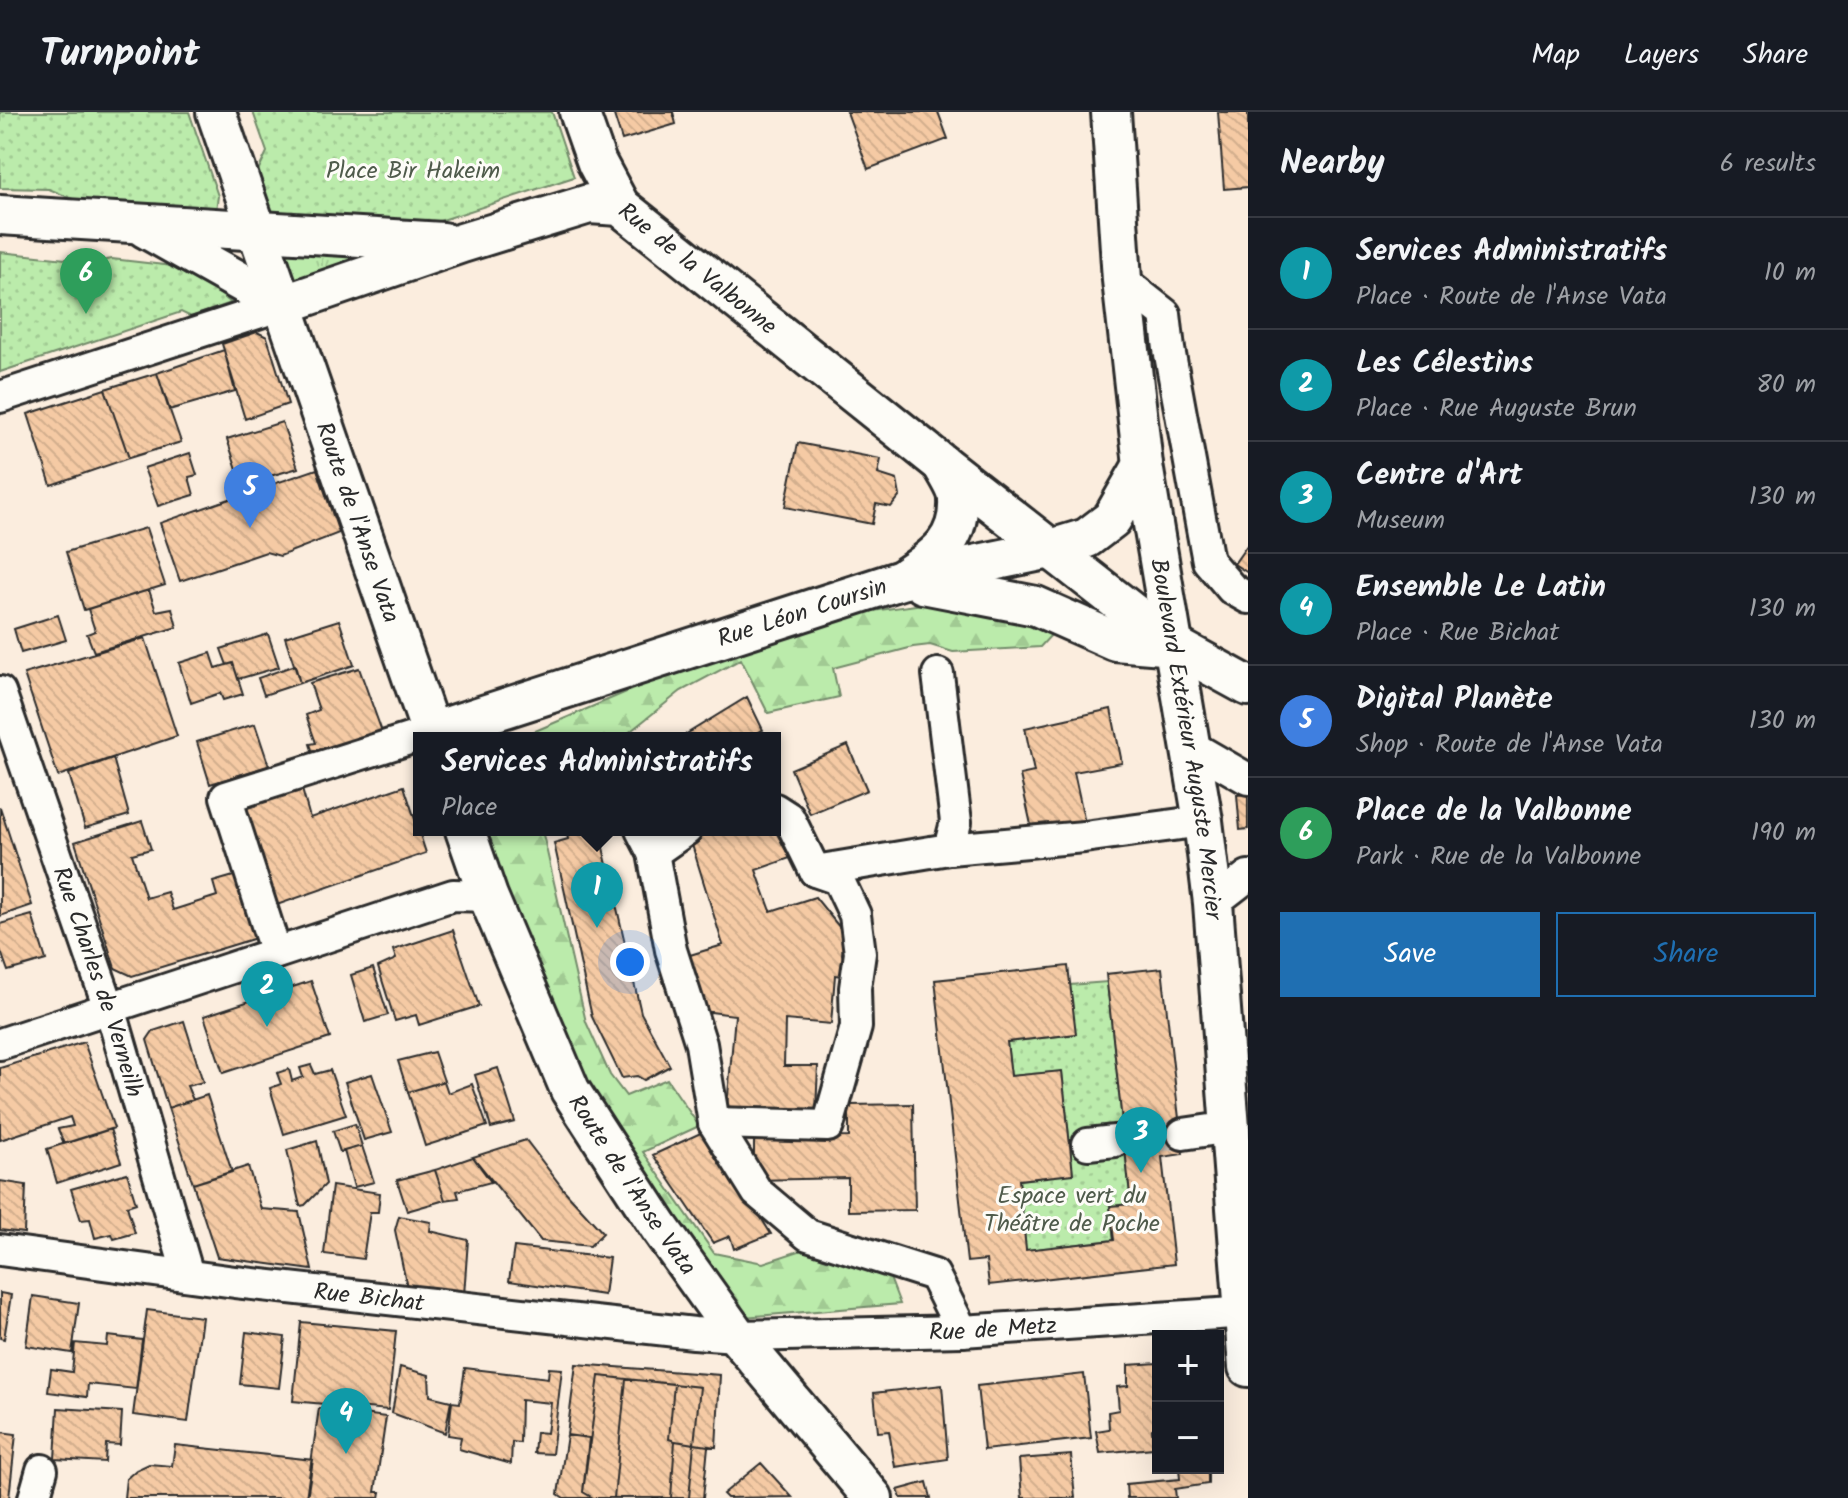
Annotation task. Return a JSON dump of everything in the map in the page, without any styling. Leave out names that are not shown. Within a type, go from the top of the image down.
[{"type":"main road","name":"Route de l'Anse Vata","points":[[216,112],[431,732]]},
{"type":"main road","points":[[579,112],[597,163],[620,206]]},
{"type":"main road","name":"Boulevard Extérieur Auguste Mercier","points":[[1111,112],[1122,280],[1143,465],[1203,821],[1213,903],[1243,1228],[1248,1367]]},
{"type":"main road","name":"Rue de la Valbonne","points":[[282,305],[462,243],[589,204],[620,206],[1175,646]]},
{"type":"main road","points":[[0,215],[462,243]]},
{"type":"main road","points":[[140,225],[282,305]]},
{"type":"main road","points":[[901,580],[936,556],[952,537],[958,498],[942,464]]},
{"type":"main road","name":"Rue Léon Coursin","points":[[441,732],[901,580],[1051,549],[1087,538],[1112,519],[1143,465]]},
{"type":"main road","points":[[901,580],[1036,606],[1115,641],[1175,646],[1248,686]]},
{"type":"main road","name":"Route de l'Anse Vata","points":[[467,836],[488,896],[570,1090],[659,1227],[737,1336],[863,1495]]},
{"type":"street","points":[[1122,280],[1165,314],[1208,561],[1232,589],[1248,598]]},
{"type":"street","name":"Rue de la Valbonne","points":[[0,397],[282,305]]},
{"type":"street","points":[[938,674],[956,822],[949,849]]},
{"type":"street","name":"Rue Charles de Verneilh","points":[[0,692],[109,1007],[188,1275]]},
{"type":"street","points":[[276,953],[226,797],[413,741]]},
{"type":"street","points":[[1191,746],[1248,779]]},
{"type":"street","points":[[714,1123],[828,1126],[856,1027],[855,988],[860,953],[855,915],[838,879],[815,871],[789,818],[781,813]]},
{"type":"street","points":[[815,871],[949,849],[1084,837],[1203,821]]},
{"type":"street","points":[[666,836],[647,842],[671,950],[701,1044],[714,1123],[757,1192],[808,1235],[934,1275],[962,1331]]},
{"type":"street","points":[[1213,903],[1248,876]]},
{"type":"street","points":[[0,1044],[453,895],[488,896]]},
{"type":"street","points":[[1183,1134],[1237,1149]]},
{"type":"street","name":"Rue Bichat","points":[[0,1250],[188,1275],[737,1336]]},
{"type":"street","name":"Rue de Metz","points":[[737,1336],[962,1331],[1246,1312]]},
{"type":"green space","points":[[0,112],[189,112],[218,196],[216,210],[87,205],[49,189],[0,188]]},
{"type":"green space","name":"Place Bir Hakeim","points":[[253,112],[552,112],[574,177],[421,227],[268,212],[256,175],[267,152]]},
{"type":"green space","points":[[283,247],[371,254],[297,287]]},
{"type":"green space","points":[[0,252],[173,266],[208,284],[231,303],[191,317],[181,312],[0,372]]},
{"type":"green space","points":[[952,600],[1052,634],[1040,647],[953,652],[930,645],[833,668],[839,697],[768,713],[741,659],[681,691],[630,732],[533,732],[729,648],[865,612]]},
{"type":"green space","points":[[486,836],[543,836],[586,1022],[610,1075],[626,1096],[667,1079],[699,1126],[643,1152],[714,1253],[763,1263],[802,1250],[890,1278],[900,1304],[744,1317],[583,1084]]},
{"type":"green space","name":"Espace vert du Théâtre de Poche","points":[[1107,982],[1131,1204],[1110,1207],[1114,1240],[1026,1250],[1019,1180],[1073,1173],[1062,1071],[1011,1076],[1007,1042],[1075,1034],[1070,985]]},
{"type":"building","points":[[613,112],[673,112],[676,124],[622,140]]},
{"type":"building","points":[[847,112],[938,112],[948,139],[868,169]]},
{"type":"building","points":[[1218,112],[1248,112],[1248,187],[1224,189]]},
{"type":"building","points":[[257,332],[267,337],[288,404],[245,419],[222,344]]},
{"type":"building","points":[[224,350],[235,391],[169,410],[157,373]]},
{"type":"building","points":[[157,373],[181,442],[129,458],[105,389]]},
{"type":"building","points":[[105,389],[129,458],[51,485],[28,414]]},
{"type":"building","points":[[282,422],[298,468],[242,484],[227,439]]},
{"type":"building","points":[[798,443],[881,459],[878,474],[897,480],[900,496],[891,507],[876,504],[872,524],[785,507]]},
{"type":"building","points":[[190,453],[197,475],[189,477],[194,495],[158,506],[144,468]]},
{"type":"building","points":[[317,469],[339,533],[280,556],[266,552],[180,581],[160,523]]},
{"type":"building","points":[[146,528],[165,585],[84,610],[66,552]]},
{"type":"building","points":[[1248,544],[1248,573],[1234,564]]},
{"type":"building","points":[[149,590],[156,611],[172,608],[177,627],[94,652],[87,634],[95,631],[88,609]]},
{"type":"building","points":[[58,615],[66,640],[21,653],[14,629]]},
{"type":"building","points":[[339,620],[354,665],[300,683],[285,637]]},
{"type":"building","points":[[268,634],[279,667],[238,679],[233,663],[227,665],[221,649]]},
{"type":"building","points":[[145,638],[177,736],[58,776],[24,674]]},
{"type":"building","points":[[211,653],[216,668],[233,663],[243,694],[223,700],[220,693],[191,703],[179,663]]},
{"type":"building","points":[[295,665],[300,683],[264,695],[258,678]]},
{"type":"building","points":[[359,668],[386,743],[317,765],[310,744],[316,743],[306,715],[319,710],[310,683]]},
{"type":"building","points":[[747,697],[763,730],[759,732],[690,732]]},
{"type":"building","points":[[1111,709],[1122,763],[1074,772],[1085,823],[1033,834],[1020,775],[1034,772],[1025,728]]},
{"type":"building","points":[[255,724],[269,766],[210,784],[197,742]]},
{"type":"building","points":[[848,745],[867,790],[810,814],[791,769]]},
{"type":"building","points":[[113,758],[129,815],[85,828],[69,774]]},
{"type":"building","points":[[300,782],[310,818],[404,786],[413,813],[413,836],[420,836],[426,853],[271,907],[237,802]]},
{"type":"building","points":[[1248,794],[1248,829],[1240,830],[1237,795]]},
{"type":"building","points":[[0,807],[32,905],[0,916]]},
{"type":"building","points":[[142,821],[151,849],[132,854],[146,898],[167,892],[173,910],[217,896],[213,882],[237,875],[256,938],[132,976],[115,968],[75,842]]},
{"type":"building","points":[[567,836],[600,836],[641,1013],[670,1066],[644,1080],[637,1076],[622,1078],[592,1017],[554,843],[568,839]]},
{"type":"building","points":[[689,836],[778,836],[790,858],[756,870],[771,911],[815,897],[845,934],[842,954],[848,977],[835,975],[831,1024],[785,1020],[784,1066],[818,1066],[816,1111],[727,1107],[735,1015],[703,1011],[690,955],[723,945]]},
{"type":"building","points":[[32,915],[46,960],[8,971],[0,949],[0,924]]},
{"type":"building","points":[[453,930],[479,1006],[419,1025],[416,1015],[395,1021],[378,967],[396,959],[393,950]]},
{"type":"building","points":[[1068,966],[1076,1034],[1007,1042],[1011,1076],[1062,1071],[1073,1174],[1019,1180],[1026,1250],[1114,1240],[1110,1206],[1131,1204],[1106,974],[1162,968],[1183,1154],[1162,1157],[1174,1264],[989,1285],[986,1260],[967,1262],[935,980]]},
{"type":"building","points":[[373,968],[388,1015],[365,1022],[351,975]]},
{"type":"building","points":[[311,981],[330,1038],[223,1073],[204,1016]]},
{"type":"building","points":[[184,1021],[203,1082],[187,1086],[193,1100],[168,1108],[147,1040],[153,1031]]},
{"type":"building","points":[[84,1042],[114,1128],[64,1144],[58,1129],[73,1126],[70,1117],[0,1140],[0,1068]]},
{"type":"building","points":[[434,1052],[444,1081],[408,1092],[398,1061]]},
{"type":"building","points":[[311,1065],[315,1074],[330,1070],[346,1115],[284,1134],[270,1088],[281,1084],[277,1073],[289,1069],[292,1081],[303,1077],[300,1068]]},
{"type":"building","points":[[498,1068],[515,1122],[491,1128],[475,1075]]},
{"type":"building","points":[[372,1074],[392,1132],[364,1140],[345,1082]]},
{"type":"building","points":[[444,1081],[448,1093],[472,1084],[487,1126],[425,1146],[408,1092]]},
{"type":"building","points":[[207,1095],[232,1172],[193,1184],[168,1108]]},
{"type":"building","points":[[913,1104],[915,1210],[848,1211],[848,1178],[754,1180],[754,1139],[849,1137],[849,1105]]},
{"type":"building","points":[[355,1124],[362,1146],[340,1152],[333,1131]]},
{"type":"building","points":[[110,1129],[121,1162],[57,1183],[47,1149]]},
{"type":"building","points":[[707,1130],[771,1234],[734,1249],[730,1236],[713,1243],[653,1155]]},
{"type":"building","points":[[526,1140],[564,1190],[603,1233],[590,1246],[541,1241],[473,1157]]},
{"type":"building","points":[[317,1141],[326,1184],[305,1205],[300,1206],[287,1150]]},
{"type":"building","points":[[362,1146],[374,1182],[354,1187],[344,1151]]},
{"type":"building","points":[[473,1157],[491,1182],[457,1191],[459,1198],[445,1200],[435,1170]]},
{"type":"building","points":[[248,1166],[261,1209],[299,1212],[312,1270],[217,1257],[193,1184]]},
{"type":"building","points":[[435,1170],[445,1200],[407,1211],[397,1180]]},
{"type":"building","points":[[127,1173],[136,1203],[127,1206],[135,1233],[114,1239],[112,1234],[95,1238],[90,1219],[81,1220],[71,1189]]},
{"type":"building","points":[[0,1181],[26,1185],[24,1233],[0,1230]]},
{"type":"building","points":[[332,1186],[380,1193],[378,1212],[370,1212],[363,1259],[324,1254]]},
{"type":"building","points":[[399,1216],[431,1222],[430,1231],[468,1240],[464,1295],[407,1287],[395,1230]]},
{"type":"building","points":[[514,1247],[609,1258],[604,1295],[509,1281]]},
{"type":"building","points":[[0,1293],[11,1295],[4,1339],[0,1338]]},
{"type":"building","points":[[33,1296],[79,1303],[72,1353],[26,1346]]},
{"type":"building","points":[[147,1310],[202,1317],[188,1422],[133,1415]]},
{"type":"building","points":[[301,1322],[396,1331],[388,1410],[293,1401]]},
{"type":"building","points":[[246,1332],[285,1337],[279,1388],[240,1384]]},
{"type":"building","points":[[108,1336],[142,1340],[136,1389],[88,1384],[87,1397],[48,1392],[51,1369],[72,1372],[75,1343],[107,1346]]},
{"type":"building","points":[[1152,1363],[1152,1448],[1100,1453],[1096,1431],[1109,1429],[1108,1412],[1119,1410],[1117,1387],[1128,1386],[1128,1365]]},
{"type":"building","points":[[576,1364],[720,1375],[716,1447],[694,1444],[689,1498],[593,1498],[583,1492],[589,1438],[567,1435]]},
{"type":"building","points":[[400,1367],[429,1375],[430,1396],[451,1401],[445,1433],[392,1413]]},
{"type":"building","points":[[465,1368],[548,1378],[549,1368],[562,1369],[552,1454],[534,1453],[536,1432],[547,1433],[551,1403],[521,1400],[520,1443],[512,1442],[511,1464],[459,1449],[461,1437],[448,1435],[452,1402],[460,1403]]},
{"type":"building","points":[[1084,1374],[1091,1438],[984,1450],[977,1386]]},
{"type":"building","points":[[599,1376],[700,1387],[694,1444],[675,1441],[671,1498],[593,1498],[583,1492]]},
{"type":"building","points":[[626,1379],[674,1384],[669,1439],[675,1441],[671,1498],[614,1498]]},
{"type":"building","points":[[942,1385],[948,1459],[895,1467],[889,1431],[878,1432],[874,1393]]},
{"type":"building","points":[[58,1408],[122,1412],[120,1445],[106,1444],[105,1462],[55,1459]]},
{"type":"building","points":[[319,1408],[386,1417],[375,1492],[381,1492],[380,1498],[306,1498]]},
{"type":"building","points":[[0,1432],[16,1434],[9,1498],[0,1498]]},
{"type":"building","points":[[567,1435],[589,1438],[583,1492],[593,1498],[564,1498],[558,1494]]},
{"type":"building","points":[[694,1444],[708,1446],[703,1498],[689,1498]]},
{"type":"building","points":[[175,1445],[313,1460],[307,1498],[124,1498],[126,1479],[136,1470],[149,1464],[172,1466]]},
{"type":"building","points":[[1071,1455],[1075,1498],[1022,1498],[1019,1459]]},
{"type":"building","points":[[761,1463],[792,1497],[727,1498],[723,1494]]},
{"type":"building","points":[[1180,1474],[1208,1474],[1208,1484],[1175,1489],[1176,1498],[1127,1498],[1126,1484],[1180,1479]]},
{"type":"building","points":[[927,1482],[931,1498],[901,1498],[898,1490]]},
{"type":"tunnel","points":[[1115,1141],[1183,1134]]},
{"type":"place","name":"Place de la Valbonne","points":[[86,314]]},
{"type":"place","name":"Digital Planète","points":[[250,528]]},
{"type":"place","name":"Services Administratifs","points":[[597,928]]},
{"type":"place","name":"Les Célestins","points":[[267,1027]]},
{"type":"place","name":"Centre d'Art","points":[[1141,1173]]},
{"type":"place","name":"Ensemble Le Latin","points":[[346,1454]]}]
